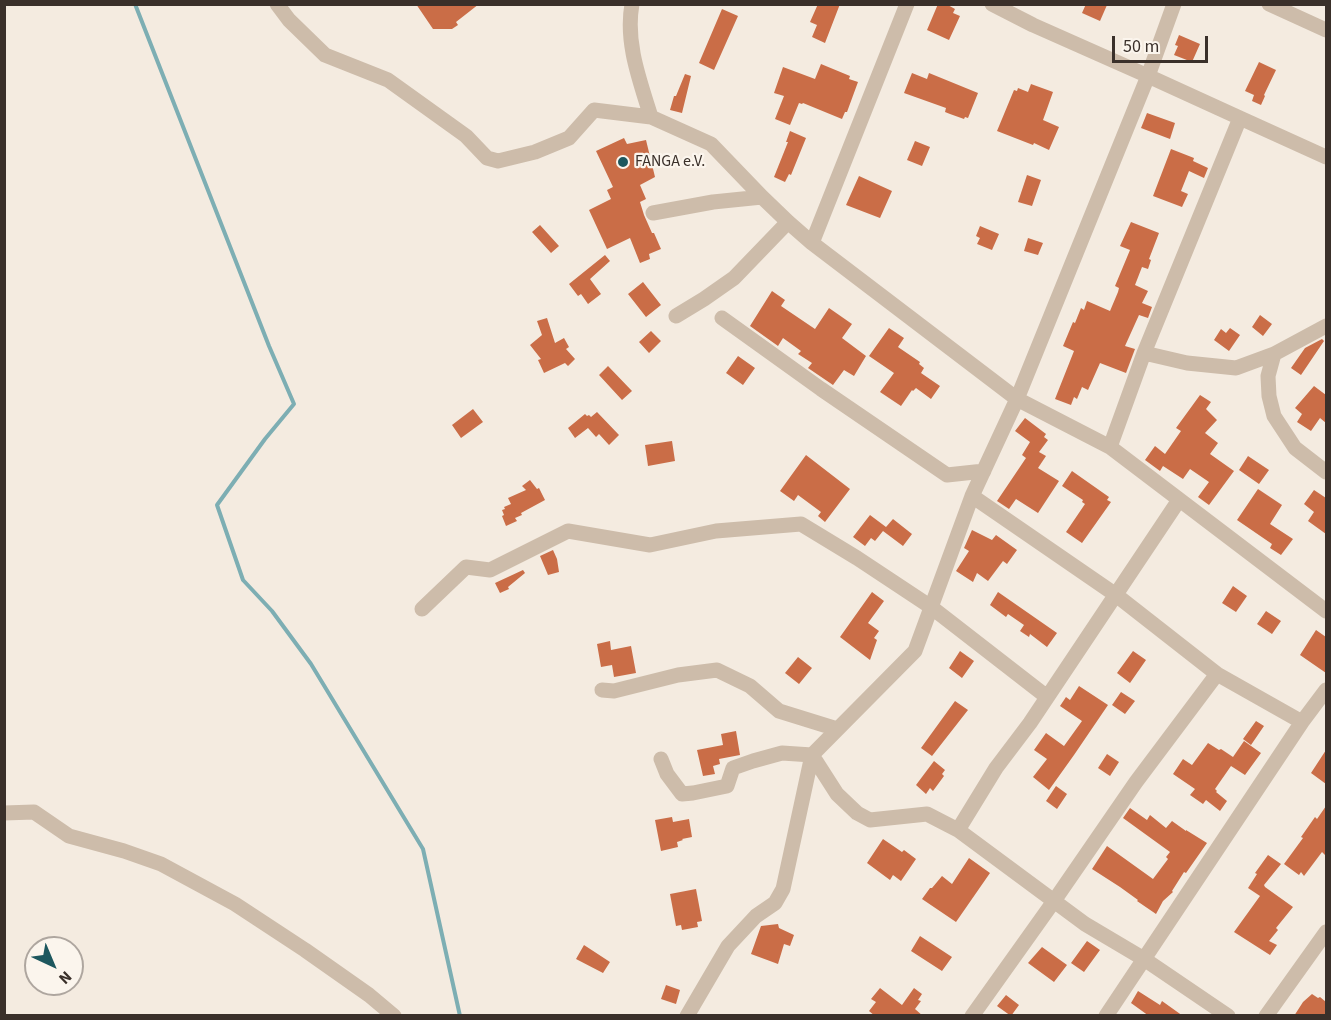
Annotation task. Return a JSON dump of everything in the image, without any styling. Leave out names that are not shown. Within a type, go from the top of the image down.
[{"type":"street","points":[[277,4],[289,20],[325,55],[388,80],[466,136],[488,158],[498,161],[535,152],[569,138],[594,110],[651,117],[711,144],[762,197],[812,243],[1017,399],[1110,447],[1326,611]]},
{"type":"street","points":[[632,4],[630,15],[633,55],[651,117]]},
{"type":"street","points":[[812,243],[907,4]]},
{"type":"street","points":[[992,4],[1033,25],[1326,157]]},
{"type":"street","points":[[687,1016],[729,946],[756,916],[775,903],[783,889],[812,755],[915,651],[972,496],[1017,399],[1148,76],[1174,4]]},
{"type":"street","points":[[1269,4],[1326,30]]},
{"type":"street","points":[[1110,447],[1144,353],[1240,118]]},
{"type":"street","points":[[653,213],[713,202],[762,197]]},
{"type":"street","points":[[676,316],[734,278],[788,222]]},
{"type":"street","points":[[722,318],[947,475],[984,471]]},
{"type":"street","points":[[1144,353],[1187,363],[1236,368],[1274,354],[1326,326]]},
{"type":"street","points":[[1274,354],[1268,376],[1269,396],[1274,416],[1295,448],[1326,472]]},
{"type":"street","points":[[972,496],[1116,595],[1217,674],[1302,722]]},
{"type":"street","points":[[958,830],[996,768],[1030,723],[1179,500]]},
{"type":"street","points":[[422,609],[466,567],[490,570],[568,531],[650,545],[716,531],[801,524],[857,558],[931,608],[1047,698]]},
{"type":"street","points":[[602,690],[614,691],[678,675],[717,670],[750,686],[779,711],[837,729]]},
{"type":"street","points":[[972,1016],[1136,782],[1217,674]]},
{"type":"street","points":[[1106,1016],[1302,722],[1326,690]]},
{"type":"street","points":[[661,759],[667,774],[682,794],[693,794],[727,786],[733,768],[753,761],[782,753],[812,755]]},
{"type":"street","points":[[812,755],[837,794],[857,813],[870,820],[927,814],[958,830],[1084,924],[1144,959],[1228,1016]]},
{"type":"street","points":[[4,813],[33,812],[69,836],[161,864],[244,909],[369,995],[394,1016]]},
{"type":"street","points":[[1266,1016],[1326,932]]},
{"type":"building","points":[[416,4],[479,4],[456,22],[458,25],[452,29],[433,29]]},
{"type":"building","points":[[818,4],[840,4],[825,43],[812,37],[817,25],[810,22]]},
{"type":"building","points":[[938,4],[946,4],[955,9],[953,13],[960,16],[949,40],[927,30]]},
{"type":"building","points":[[1086,4],[1107,5],[1100,21],[1082,13]]},
{"type":"building","points":[[722,9],[738,16],[714,70],[699,63]]},
{"type":"building","points":[[1179,35],[1200,44],[1192,62],[1174,55]]},
{"type":"building","points":[[1259,62],[1276,70],[1261,105],[1252,101],[1254,95],[1245,91]]},
{"type":"building","points":[[821,64],[850,76],[849,79],[858,82],[847,112],[842,119],[799,103],[790,125],[775,119],[784,96],[774,93],[783,67],[815,79]]},
{"type":"building","points":[[912,73],[927,79],[929,73],[978,93],[968,118],[964,119],[950,114],[945,112],[946,108],[904,93]]},
{"type":"building","points":[[685,74],[691,76],[682,113],[670,110]]},
{"type":"building","points":[[1031,84],[1053,92],[1043,120],[1059,127],[1049,150],[997,131],[1014,90],[1017,91],[1018,88],[1028,92]]},
{"type":"building","points":[[1147,113],[1175,123],[1170,139],[1141,128]]},
{"type":"building","points":[[790,131],[806,138],[791,175],[789,174],[785,182],[774,177]]},
{"type":"building","points":[[624,138],[627,144],[646,140],[655,177],[640,185],[646,199],[640,202],[661,249],[649,254],[650,259],[640,263],[630,238],[607,249],[589,210],[611,199],[607,190],[613,187],[596,151]]},
{"type":"building","points":[[915,141],[930,147],[922,166],[907,160]]},
{"type":"building","points":[[1171,149],[1194,158],[1193,161],[1208,168],[1204,178],[1189,171],[1181,191],[1188,194],[1182,207],[1153,196]]},
{"type":"building","points":[[1027,175],[1041,180],[1032,206],[1018,202]]},
{"type":"building","points":[[859,176],[892,191],[880,218],[846,205]]},
{"type":"building","points":[[1131,222],[1159,233],[1149,259],[1151,260],[1148,269],[1142,267],[1135,285],[1148,291],[1142,303],[1152,307],[1148,318],[1139,315],[1125,346],[1135,349],[1126,373],[1100,363],[1088,390],[1082,387],[1077,399],[1074,397],[1071,405],[1055,399],[1074,351],[1063,346],[1081,308],[1084,310],[1087,301],[1110,311],[1119,288],[1115,286],[1130,250],[1120,246]]},
{"type":"building","points":[[540,225],[559,246],[551,253],[532,232]]},
{"type":"building","points":[[980,226],[999,234],[992,250],[977,244],[980,238],[976,236]]},
{"type":"building","points":[[1028,238],[1043,243],[1038,255],[1024,251]]},
{"type":"building","points":[[605,255],[610,261],[590,279],[601,294],[588,304],[581,294],[578,296],[569,284]]},
{"type":"building","points":[[643,282],[661,305],[646,317],[628,294]]},
{"type":"building","points":[[772,291],[785,300],[781,306],[815,329],[829,308],[852,324],[842,338],[866,356],[854,376],[844,370],[833,385],[808,368],[812,363],[798,354],[801,351],[783,338],[778,346],[750,326]]},
{"type":"building","points":[[1260,315],[1272,324],[1263,336],[1252,327]]},
{"type":"building","points":[[547,318],[555,343],[564,338],[569,347],[566,349],[575,359],[568,366],[565,363],[544,373],[538,360],[541,359],[530,345],[542,335],[537,321]]},
{"type":"building","points":[[889,328],[904,338],[898,347],[920,362],[919,364],[924,368],[921,373],[940,386],[931,399],[916,388],[901,406],[880,392],[894,373],[869,356]]},
{"type":"building","points":[[1230,328],[1240,335],[1229,351],[1214,340],[1221,329],[1226,333]]},
{"type":"building","points":[[651,331],[661,341],[649,353],[639,342]]},
{"type":"building","points":[[1322,339],[1324,341],[1301,375],[1291,368],[1305,348]]},
{"type":"building","points":[[738,356],[755,368],[743,385],[726,373]]},
{"type":"building","points":[[608,366],[632,391],[622,400],[599,375]]},
{"type":"building","points":[[1314,386],[1326,395],[1326,423],[1320,418],[1311,431],[1297,422],[1302,414],[1295,408]]},
{"type":"building","points":[[1200,395],[1211,402],[1206,409],[1217,420],[1205,433],[1218,443],[1210,454],[1234,471],[1209,505],[1198,497],[1209,482],[1190,469],[1183,479],[1163,466],[1160,471],[1145,460],[1155,446],[1165,454],[1181,431],[1176,428]]},
{"type":"building","points":[[473,409],[483,422],[461,438],[452,425]]},
{"type":"building","points":[[597,412],[619,435],[609,445],[599,434],[596,437],[588,428],[575,438],[568,428],[585,414],[591,417]]},
{"type":"building","points":[[1025,418],[1046,434],[1044,437],[1048,440],[1039,452],[1046,456],[1038,468],[1059,481],[1038,513],[1016,499],[1009,509],[997,501],[1026,458],[1022,455],[1030,442],[1015,431]]},
{"type":"building","points":[[672,441],[675,461],[648,466],[645,445]]},
{"type":"building","points":[[806,455],[850,489],[825,522],[818,516],[821,512],[798,495],[794,501],[780,491]]},
{"type":"building","points":[[1248,456],[1269,470],[1259,484],[1239,470]]},
{"type":"building","points":[[1072,471],[1109,497],[1107,500],[1111,502],[1082,543],[1066,532],[1085,504],[1083,500],[1062,486]]},
{"type":"building","points":[[530,480],[537,489],[539,488],[545,500],[521,513],[522,515],[515,518],[517,521],[506,526],[502,510],[511,504],[508,498],[526,490],[522,486]]},
{"type":"building","points":[[1258,489],[1282,505],[1270,524],[1293,539],[1281,555],[1270,548],[1272,544],[1237,520]]},
{"type":"building","points":[[1314,490],[1326,498],[1326,534],[1308,521],[1314,512],[1304,504]]},
{"type":"building","points":[[870,515],[886,527],[893,519],[912,534],[903,546],[883,531],[875,541],[871,538],[865,546],[853,537]]},
{"type":"building","points":[[972,530],[992,540],[996,535],[1017,550],[1007,564],[1003,561],[988,581],[977,573],[973,582],[956,571],[969,551],[964,548]]},
{"type":"building","points":[[553,550],[559,572],[548,575],[540,556]]},
{"type":"building","points":[[523,570],[525,573],[508,587],[509,589],[500,593],[495,583]]},
{"type":"building","points":[[1233,586],[1247,596],[1236,612],[1222,603]]},
{"type":"building","points":[[872,592],[884,601],[868,623],[879,631],[874,638],[877,640],[870,660],[840,637]]},
{"type":"building","points":[[998,592],[1057,633],[1047,647],[1030,634],[1029,637],[1020,631],[1024,625],[1008,614],[1006,617],[990,605]]},
{"type":"building","points":[[1266,611],[1281,621],[1272,634],[1257,624]]},
{"type":"building","points":[[1316,630],[1326,637],[1326,673],[1300,655]]},
{"type":"building","points":[[610,641],[611,650],[631,646],[636,673],[614,677],[612,665],[601,667],[597,644]]},
{"type":"building","points":[[960,651],[974,661],[962,678],[949,668]]},
{"type":"building","points":[[1133,651],[1146,660],[1130,683],[1117,673]]},
{"type":"building","points":[[798,657],[812,668],[799,684],[785,673]]},
{"type":"building","points":[[1079,686],[1108,705],[1049,790],[1033,777],[1047,759],[1034,750],[1046,733],[1064,746],[1082,721],[1060,706],[1066,697],[1070,700]]},
{"type":"building","points":[[1121,692],[1135,701],[1125,714],[1112,705]]},
{"type":"building","points":[[955,701],[968,710],[932,756],[921,748]]},
{"type":"building","points":[[1256,721],[1264,726],[1251,745],[1243,739]]},
{"type":"building","points":[[736,731],[740,755],[719,759],[720,764],[713,766],[715,774],[703,776],[697,750],[723,745],[721,734]]},
{"type":"building","points":[[1244,741],[1261,753],[1245,775],[1231,766],[1215,789],[1227,801],[1220,811],[1206,800],[1203,804],[1190,795],[1195,789],[1173,774],[1183,759],[1192,765],[1208,743],[1233,757]]},
{"type":"building","points":[[1326,750],[1326,784],[1311,773]]},
{"type":"building","points":[[1107,754],[1119,762],[1110,776],[1098,768]]},
{"type":"building","points":[[934,761],[945,770],[942,774],[944,776],[933,791],[930,788],[926,794],[916,785]]},
{"type":"building","points":[[1056,786],[1067,794],[1057,809],[1046,801]]},
{"type":"building","points":[[1326,806],[1326,856],[1322,852],[1304,876],[1301,872],[1299,875],[1284,864],[1315,817],[1317,819]]},
{"type":"building","points":[[1130,808],[1147,820],[1150,815],[1166,828],[1172,821],[1207,843],[1186,873],[1184,872],[1173,892],[1163,901],[1156,914],[1092,869],[1107,846],[1153,879],[1168,859],[1166,857],[1170,852],[1123,818]]},
{"type":"building","points":[[672,817],[673,822],[689,819],[692,837],[677,842],[678,847],[661,851],[655,820]]},
{"type":"building","points":[[883,839],[916,859],[901,881],[893,875],[890,880],[867,863]]},
{"type":"building","points":[[1268,855],[1281,864],[1264,885],[1293,907],[1269,941],[1277,945],[1270,955],[1234,932],[1260,896],[1248,888]]},
{"type":"building","points":[[969,858],[990,873],[956,922],[922,899],[942,876],[952,884]]},
{"type":"building","points":[[696,889],[702,921],[697,922],[698,927],[682,930],[681,925],[676,926],[670,894]]},
{"type":"building","points":[[778,924],[779,928],[794,935],[790,946],[784,944],[778,964],[751,954],[761,926]]},
{"type":"building","points":[[920,936],[952,957],[942,971],[911,951]]},
{"type":"building","points":[[1087,941],[1100,950],[1084,972],[1071,963]]},
{"type":"building","points":[[584,945],[610,962],[603,973],[576,959]]},
{"type":"building","points":[[1042,947],[1067,965],[1054,982],[1028,963]]},
{"type":"building","points":[[666,985],[680,990],[676,1004],[661,999]]},
{"type":"building","points":[[880,988],[902,1005],[914,988],[922,994],[918,1000],[921,1001],[915,1009],[923,1016],[875,1016],[869,1011],[876,1002],[871,999]]},
{"type":"building","points":[[1138,991],[1160,1005],[1162,1001],[1183,1016],[1149,1016],[1131,1003]]},
{"type":"building","points":[[1312,994],[1326,1002],[1326,1016],[1294,1016],[1303,1002]]},
{"type":"building","points":[[1006,995],[1019,1005],[1011,1016],[997,1006]]},
{"type":"waterway","points":[[135,4],[269,346],[294,404],[265,439],[217,505],[243,580],[272,611],[311,664],[423,849],[460,1016]]},
{"type":"place","name":"FANGA e.V.","points":[[623,162]]}]
